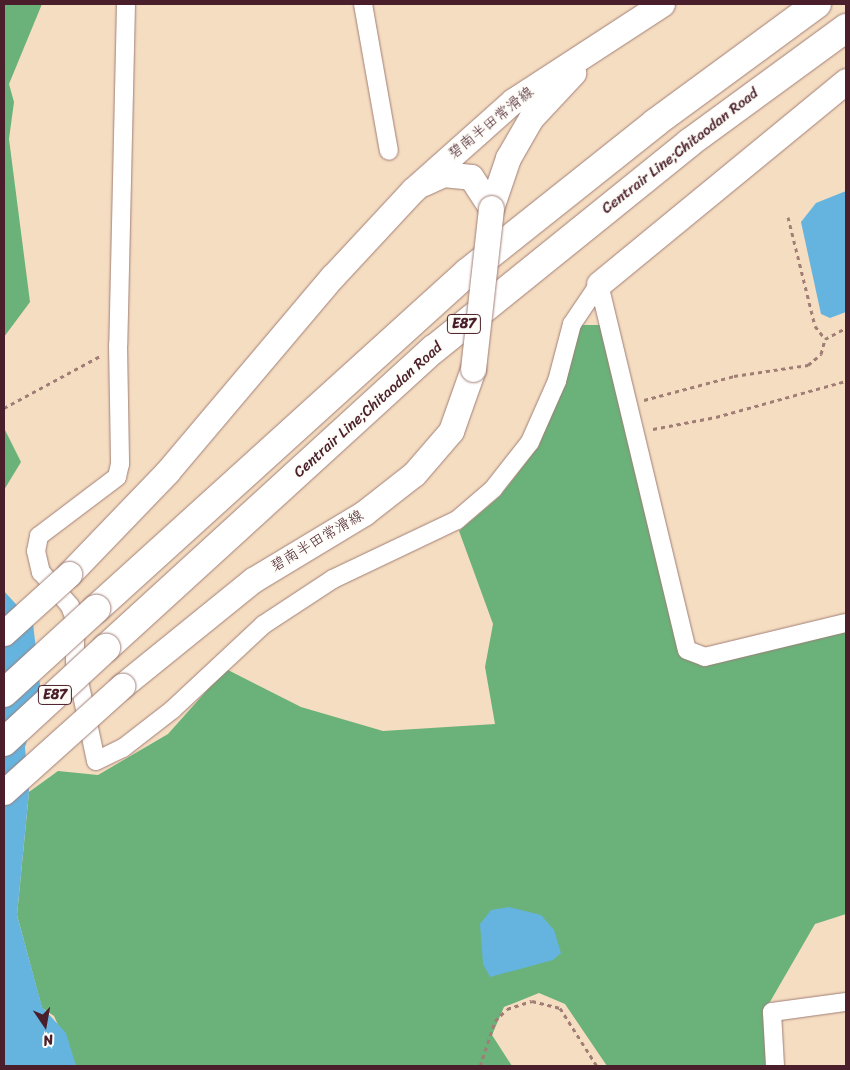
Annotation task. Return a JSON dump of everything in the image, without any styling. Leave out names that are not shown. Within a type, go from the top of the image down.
[{"type":"highway","name":"E87","points":[[4,693],[468,272],[655,123],[817,4]]},
{"type":"highway","name":"Centrair Line;Chitaodan Road","points":[[4,742],[434,349],[689,143],[846,28]]},
{"type":"main road","name":"碧南半田常滑線","points":[[4,633],[68,574],[168,471],[333,276],[413,190],[514,101],[662,4]]},
{"type":"main road","name":"碧南半田常滑線","points":[[4,792],[122,686],[253,580],[364,513],[414,474],[451,432],[473,369],[491,208],[508,158],[531,118],[599,46]]},
{"type":"main road","points":[[600,284],[846,81]]},
{"type":"main road","name":"碧南半田常滑線","points":[[413,190],[443,174],[458,173],[471,177],[491,208]]},
{"type":"street","points":[[126,4],[117,477],[39,536],[36,551],[40,572],[70,606],[75,620],[75,662],[96,761],[123,748],[172,710],[263,625],[332,579],[457,520],[493,489],[530,442],[556,381],[572,324],[600,284]]},
{"type":"street","points":[[363,4],[389,151]]},
{"type":"street","points":[[600,284],[684,642],[690,653],[705,657],[846,623]]},
{"type":"street","points":[[775,1066],[772,1012],[846,1002]]},
{"type":"path","points":[[628,403],[680,394],[734,376],[808,365],[821,354],[824,340],[815,326],[788,217]]},
{"type":"path","points":[[824,340],[846,328]]},
{"type":"path","points":[[4,408],[118,348]]},
{"type":"path","points":[[635,434],[716,417],[846,381]]},
{"type":"path","points":[[480,1066],[495,1021],[507,1009],[532,1001],[560,1008],[596,1066]]},
{"type":"green space","points":[[4,4],[42,4],[9,84],[14,102],[9,139],[30,302],[4,337]]},
{"type":"green space","points":[[581,325],[603,325],[689,658],[846,630],[846,914],[815,924],[767,1007],[768,1066],[607,1066],[565,1004],[539,993],[504,1007],[492,1035],[512,1066],[76,1066],[54,1016],[42,1008],[17,915],[29,792],[58,771],[98,775],[168,734],[226,669],[301,707],[383,731],[495,724],[485,667],[493,624],[459,531],[500,496],[538,447],[565,383]]},
{"type":"green space","points":[[4,428],[21,462],[4,490]]},
{"type":"water","points":[[846,191],[846,312],[830,318],[821,314],[801,222],[816,203]]},
{"type":"water","points":[[4,591],[33,623],[41,694],[25,747],[29,792],[17,915],[42,1007],[66,1033],[76,1066],[4,1066]]},
{"type":"water","points":[[509,907],[541,915],[554,930],[561,953],[553,960],[490,977],[483,964],[480,924],[491,910]]}]
